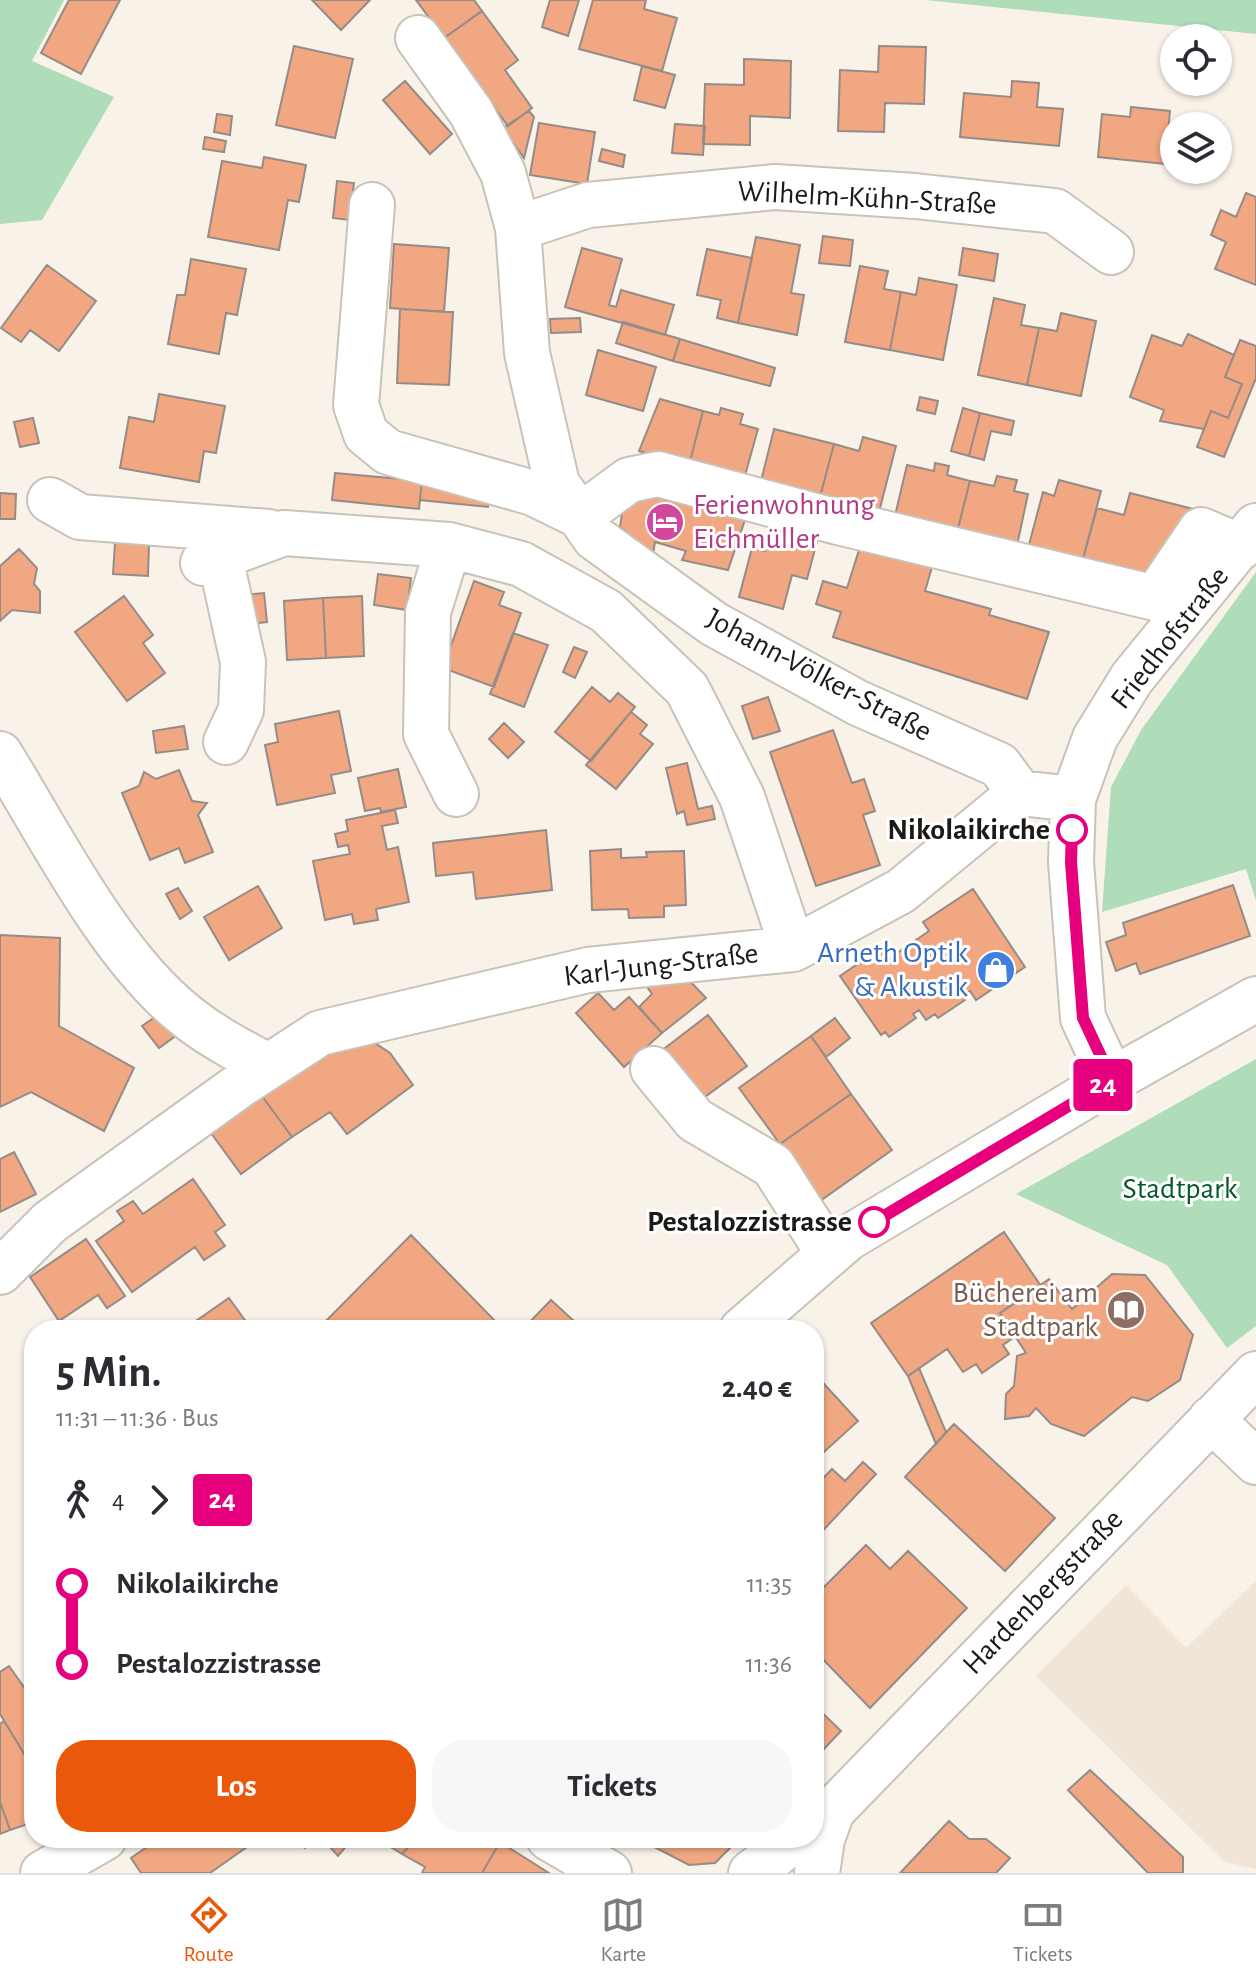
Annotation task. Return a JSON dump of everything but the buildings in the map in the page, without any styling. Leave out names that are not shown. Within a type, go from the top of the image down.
[{"type":"street","name":"Johann-Völker-Straße","points":[[418,38],[471,112],[503,173],[518,228],[527,353],[557,484],[595,538],[714,624],[858,703],[999,765],[1020,793]]},
{"type":"street","name":"Wilhelm-Kühn-Straße","points":[[518,228],[588,205],[671,194],[775,187],[915,196],[1055,211],[1111,252]]},
{"type":"street","name":"Johann-Völker-Straße","points":[[372,205],[356,405],[366,434],[388,452],[533,493],[580,516]]},
{"type":"street","points":[[580,516],[629,480],[658,474],[838,522],[1155,598],[1201,530],[1248,537]]},
{"type":"street","points":[[50,500],[80,517],[449,545],[521,564],[606,611],[687,689],[742,797],[793,949]]},
{"type":"street","points":[[226,742],[241,710],[243,662],[212,560],[284,533]]},
{"type":"street","name":"Friedhofstraße","points":[[1112,1080],[1083,1018],[1071,862],[1073,799],[1095,738],[1132,678],[1248,537]]},
{"type":"street","points":[[449,545],[428,612],[426,734],[456,794]]},
{"type":"street","points":[[0,754],[109,928],[152,983],[184,1014],[268,1066]]},
{"type":"street","points":[[1020,793],[1073,799]]},
{"type":"street","name":"Karl-Jung-Straße","points":[[0,1272],[50,1222],[268,1066],[320,1033],[588,970],[793,949],[901,891],[1020,793]]},
{"type":"street","points":[[753,1320],[848,1238],[1112,1080],[1256,999]]},
{"type":"street","points":[[653,1069],[695,1120],[773,1166],[829,1254]]},
{"type":"street","name":"Hardenbergstraße","points":[[824,1817],[1256,1374]]},
{"type":"street","points":[[1211,1419],[1256,1462]]},
{"type":"street","points":[[43,1873],[87,1848]]},
{"type":"street","points":[[566,1848],[609,1873]]},
{"type":"street","points":[[751,1873],[784,1848]]},
{"type":"street","name":"Hardenbergstraße","points":[[817,1873],[821,1848]]},
{"type":"shaded area","points":[[1256,1581],[1256,1869],[1225,1862],[1036,1676],[1126,1585],[1186,1648]]},
{"type":"green space","points":[[0,0],[64,0],[32,61],[114,97],[42,220],[0,224]]},
{"type":"green space","points":[[925,0],[1256,0],[1256,34],[1232,32],[1232,24],[1160,24]]},
{"type":"green space","points":[[1256,572],[1256,901],[1246,869],[1102,912],[1111,787],[1141,730]]},
{"type":"green space","name":"Stadtpark","points":[[1256,1059],[1256,1326],[1227,1348],[1167,1265],[1016,1194]]},
{"type":"bus line","name":"24","points":[[874,1222],[1112,1080],[1083,1018],[1071,862],[1072,830]]},
{"type":"place","name":"Ferienwohnung Eichmüller","points":[[665,522]]},
{"type":"place","name":"Nikolaikirche","points":[[1072,830]]},
{"type":"place","name":"Arneth Optik & Akustik","points":[[996,970]]},
{"type":"place","name":"Pestalozzistrasse","points":[[874,1222]]},
{"type":"place","name":"Bücherei am Stadtpark","points":[[1126,1310]]}]
